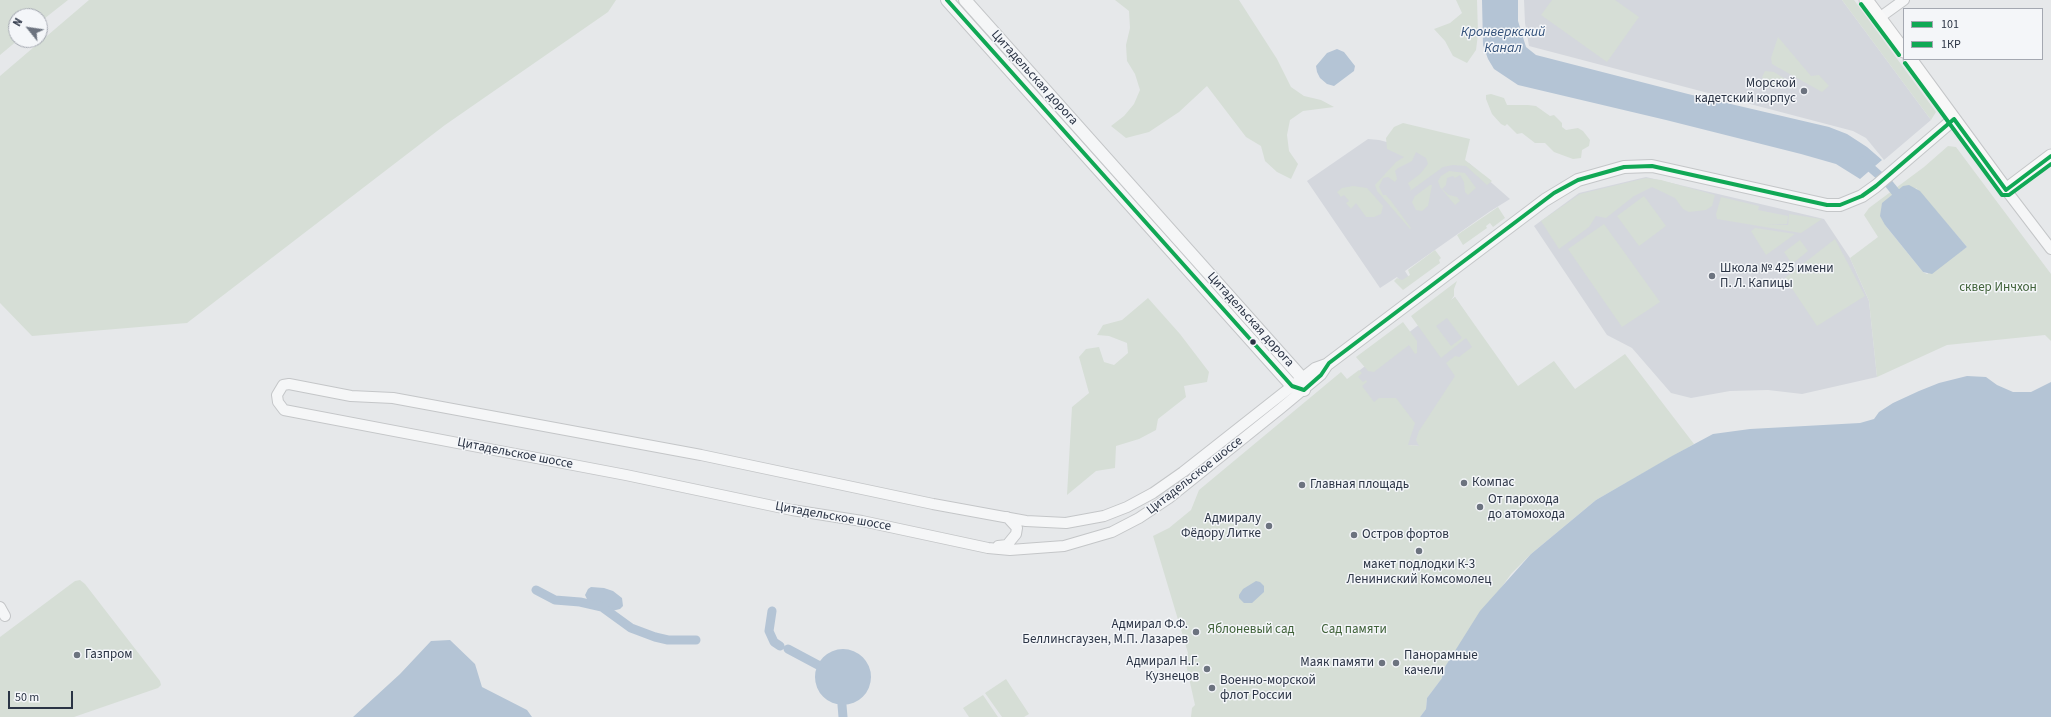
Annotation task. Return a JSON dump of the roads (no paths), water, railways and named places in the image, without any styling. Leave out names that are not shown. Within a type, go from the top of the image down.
[{"type":"main road","points":[[1866,0],[1903,50]]},
{"type":"main road","points":[[1911,60],[2006,190],[2051,156]]},
{"type":"street","name":"Цитадельская дорога","points":[[947,0],[1299,385]]},
{"type":"street","name":"Цитадельская дорога","points":[[964,0],[1299,385]]},
{"type":"street","points":[[1879,18],[1904,0]]},
{"type":"street","name":"Цитадельское шоссе","points":[[1299,385],[1153,493],[1127,507],[1104,516],[1066,523],[1041,523],[933,504],[701,455],[400,399],[351,396],[289,384],[283,385],[277,395],[278,402],[284,410],[626,475],[792,510],[862,521],[988,548],[1010,550],[1064,546],[1112,532],[1139,518],[1169,498],[1299,385],[1315,368],[1329,363],[1554,193],[1566,186],[1589,176],[1624,167],[1652,166],[1828,205],[1848,203],[1862,196],[1876,186],[1954,119]]},
{"type":"street","points":[[2006,190],[2051,248]]},
{"type":"street","points":[[988,548],[1007,545],[1014,539],[1017,528],[1007,517]]},
{"type":"water","name":"Кронверкский Канал","points":[[1482,0],[1518,0],[1518,21],[1526,47],[1536,55],[1688,94],[1829,127],[1847,134],[1867,147],[1882,160],[1860,179],[1836,164],[1801,154],[1518,85],[1494,69],[1488,59],[1483,45]]},
{"type":"water","points":[[1337,49],[1344,52],[1355,66],[1354,71],[1334,86],[1327,84],[1320,78],[1316,66],[1327,53]]},
{"type":"water","points":[[1909,185],[1920,191],[1967,247],[1932,274],[1923,272],[1885,225],[1880,216],[1882,203],[1903,186]]},
{"type":"water","points":[[1967,376],[1986,377],[1997,385],[2013,392],[2031,392],[2051,382],[2051,717],[1420,717],[1426,709],[1427,698],[1442,678],[1443,670],[1480,611],[1531,554],[1596,500],[1713,434],[1750,429],[1860,423],[1874,419],[1879,412],[1893,403],[1919,391],[1939,383]]},
{"type":"water","points":[[1256,581],[1260,582],[1264,586],[1264,592],[1252,603],[1244,603],[1239,598],[1239,595],[1243,589]]},
{"type":"water","points":[[591,587],[604,588],[613,591],[622,598],[623,606],[620,609],[608,612],[590,605],[585,595]]},
{"type":"water","points":[[450,640],[475,664],[482,687],[527,710],[532,717],[353,717],[400,674],[431,641]]},
{"type":"water","points":[[843,649],[854,651],[863,657],[869,666],[871,677],[869,688],[863,697],[854,703],[843,705],[832,703],[823,697],[817,688],[815,677],[817,666],[823,657],[832,651]]},
{"type":"waterway","points":[[1863,161],[1889,184],[1902,200]]},
{"type":"waterway","points":[[536,590],[555,600],[580,602],[602,607],[631,628],[655,637],[668,640],[696,640]]},
{"type":"waterway","points":[[772,611],[769,631],[774,642],[780,646]]},
{"type":"waterway","points":[[788,649],[818,665]]},
{"type":"waterway","points":[[842,705],[843,717]]},
{"type":"place","name":"Морской кадетский корпус","points":[[1804,91]]},
{"type":"place","name":"Школа № 425 имени П. Л. Капицы","points":[[1712,276]]},
{"type":"place","name":"Компас","points":[[1464,483]]},
{"type":"place","name":"Главная площадь","points":[[1302,485]]},
{"type":"place","name":"От парохода до атомохода","points":[[1480,507]]},
{"type":"place","name":"Адмиралу Фёдору Литке","points":[[1269,526]]},
{"type":"place","name":"Остров фортов","points":[[1354,535]]},
{"type":"place","name":"макет подлодки К-3 Лениниский Комсомолец","points":[[1419,551]]},
{"type":"place","name":"Адмирал Ф.Ф. Беллинсгаузен, М.П. Лазарев","points":[[1196,632]]},
{"type":"place","name":"Газпром","points":[[77,655]]},
{"type":"place","name":"Маяк памяти","points":[[1382,663]]},
{"type":"place","name":"Панорамные качели","points":[[1396,663]]},
{"type":"place","name":"Адмирал Н.Г. Кузнецов","points":[[1207,669]]},
{"type":"place","name":"Военно-морской флот России","points":[[1212,688]]},
{"type":"park label","name":"сквер Инчхон","points":[[1998,288]]},
{"type":"park label","name":"Яблоневый сад","points":[[1251,630]]},
{"type":"park label","name":"Cад памяти","points":[[1354,630]]}]
